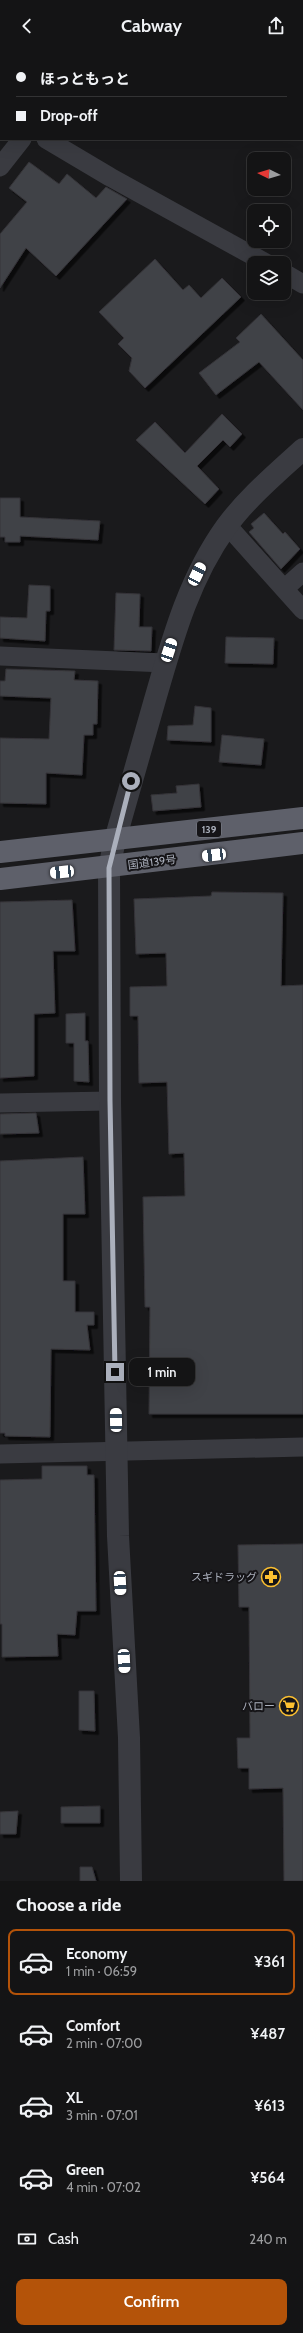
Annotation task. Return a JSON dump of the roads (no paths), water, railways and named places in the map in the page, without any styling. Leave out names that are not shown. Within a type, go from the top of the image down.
[{"type":"highway","name":"139","points":[[0,852],[303,818]]},
{"type":"highway","name":"国道139号","points":[[0,879],[109,868],[303,843]]},
{"type":"street","points":[[0,167],[21,140]]},
{"type":"street","points":[[48,140],[110,177],[253,256]]},
{"type":"street","points":[[291,277],[303,284]]},
{"type":"street","points":[[131,1881],[129,1738],[118,1536],[110,1101],[109,868],[114,840],[165,663],[187,596],[202,563],[227,525],[267,483],[303,449]]},
{"type":"street","points":[[227,525],[303,610]]},
{"type":"street","points":[[284,589],[303,572]]},
{"type":"street","points":[[0,656],[165,663]]},
{"type":"street","points":[[0,1103],[110,1101]]},
{"type":"street","points":[[0,1454],[303,1447]]},
{"type":"place","name":"スギドラッグ","points":[[271,1577]]},
{"type":"place","name":"バロー","points":[[289,1706]]}]
